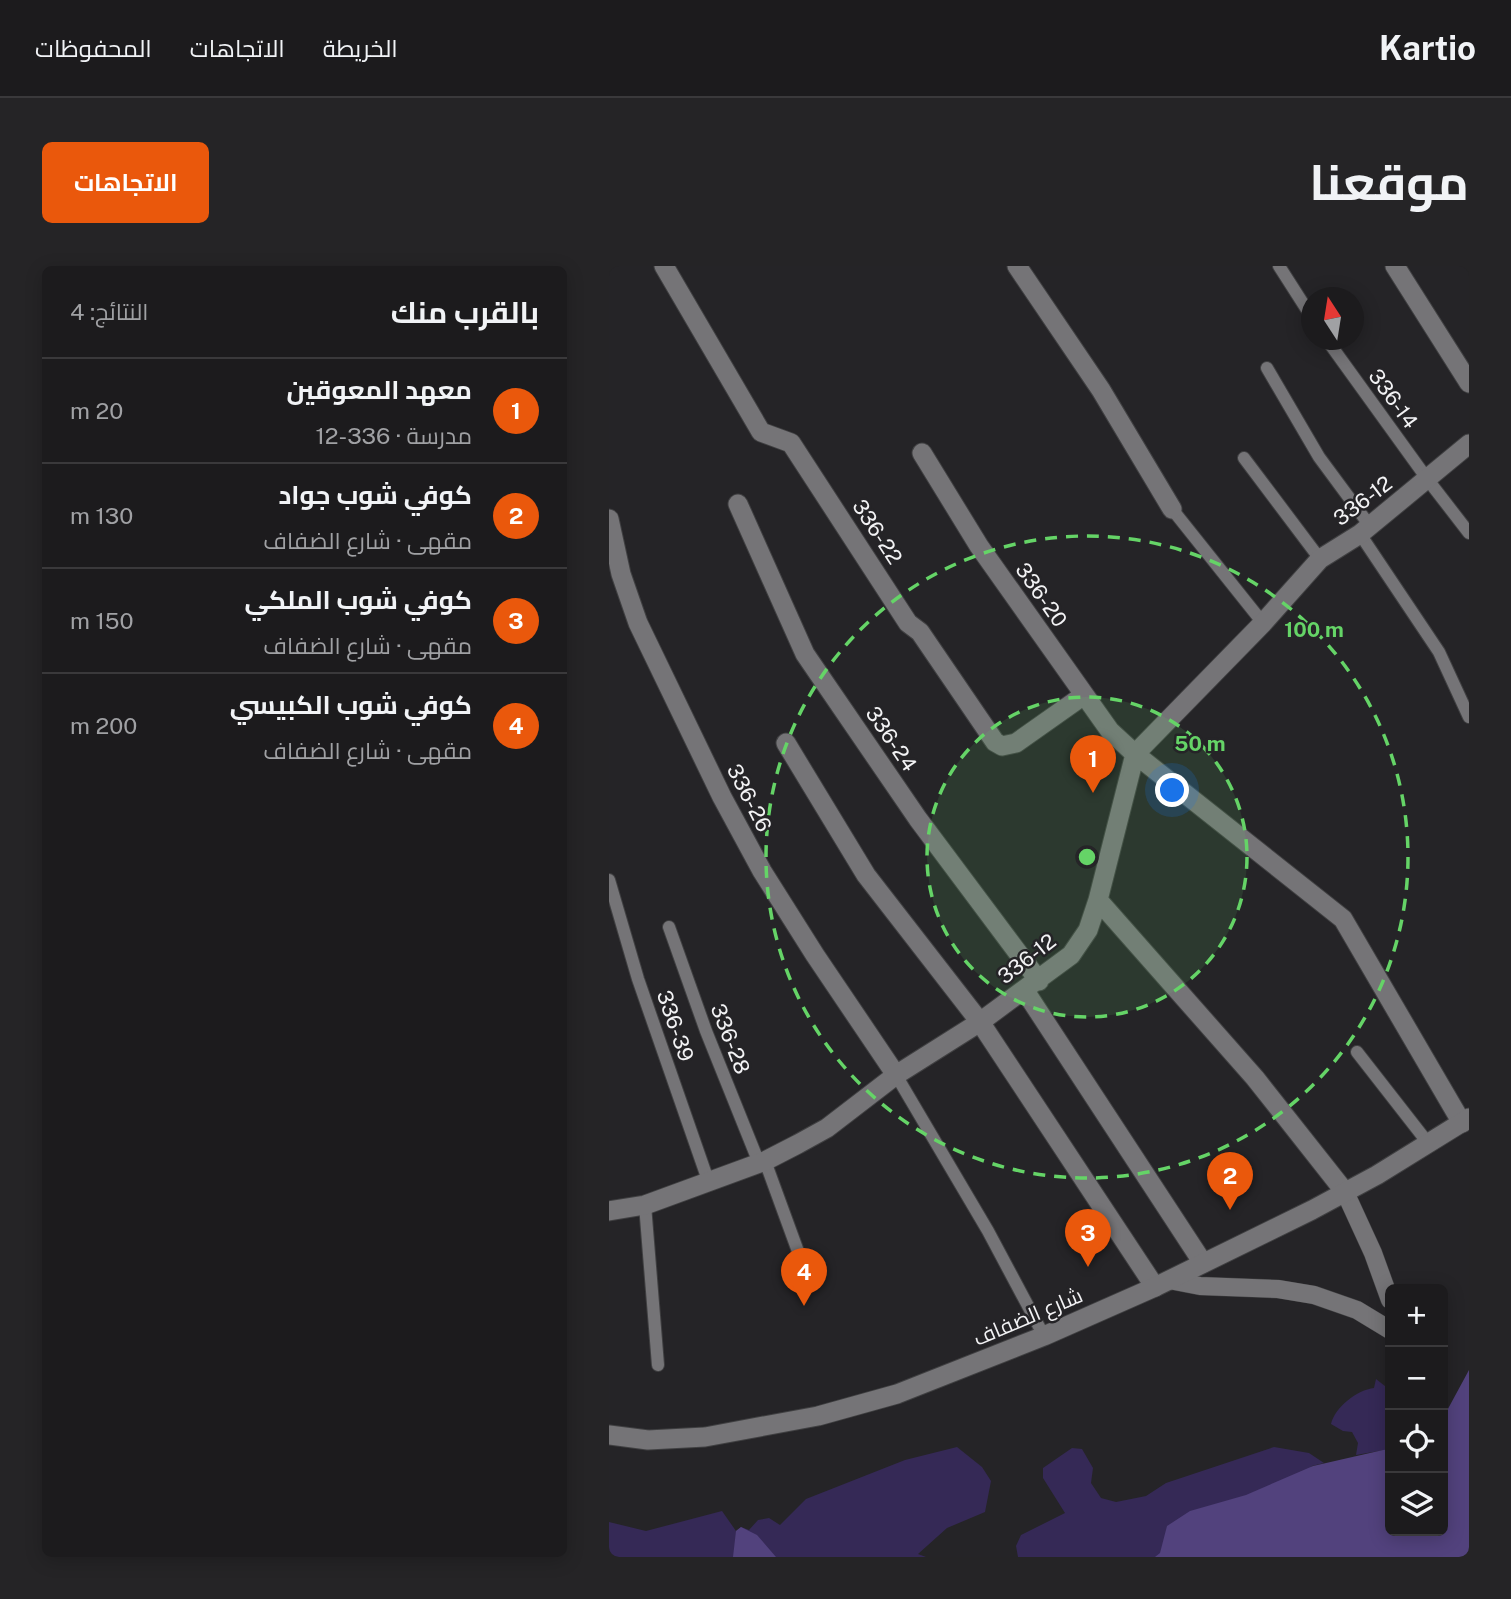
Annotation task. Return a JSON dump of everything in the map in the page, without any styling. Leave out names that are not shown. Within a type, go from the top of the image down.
[{"type":"street","name":"336-22","points":[[664,266],[761,432],[791,443],[908,623],[920,632],[930,645],[995,742],[1002,746],[1016,743],[1084,695]]},
{"type":"street","points":[[1017,266],[1101,390],[1172,509]]},
{"type":"street","points":[[1395,266],[1469,383]]},
{"type":"street","name":"336-12","points":[[610,1206],[645,1205],[709,1183],[762,1162],[827,1128],[896,1075],[980,1022],[1065,961],[1088,930],[1135,754],[1263,623],[1320,559],[1365,530],[1469,444]]},
{"type":"street","name":"336-20","points":[[922,453],[979,546],[1110,731],[1135,754],[1343,919],[1465,1121]]},
{"type":"street","name":"336-24","points":[[738,504],[805,654],[1032,986],[1203,1263]]},
{"type":"street","name":"336-26","points":[[609,519],[621,575],[638,623],[722,797],[768,881],[896,1075]]},
{"type":"street","points":[[786,743],[866,875],[980,1022],[1162,1283],[1278,1289],[1314,1295],[1357,1310],[1385,1327]]},
{"type":"street","points":[[1098,900],[1255,1078],[1345,1192],[1373,1252],[1385,1286]]},
{"type":"street","name":"شارع الضفاف","points":[[609,1435],[648,1440],[705,1437],[830,1413],[897,1394],[1044,1336],[1162,1283],[1345,1192],[1465,1121]]},
{"type":"lane","points":[[1279,266],[1301,300]]},
{"type":"lane","name":"336-14","points":[[1334,350],[1427,481],[1469,533]]},
{"type":"lane","points":[[1267,368],[1439,652],[1469,717]]},
{"type":"lane","points":[[1244,458],[1320,559]]},
{"type":"lane","points":[[1172,509],[1263,623]]},
{"type":"lane","name":"336-39","points":[[609,880],[638,979],[709,1183]]},
{"type":"lane","name":"336-28","points":[[669,927],[706,1031],[807,1276]]},
{"type":"lane","points":[[1357,1052],[1428,1143]]},
{"type":"lane","points":[[896,1075],[988,1231],[1044,1336]]},
{"type":"lane","points":[[645,1205],[657,1365]]},
{"type":"shaded area","points":[[1469,1370],[1469,1557],[1155,1557],[1160,1553],[1167,1526],[1190,1511],[1246,1495],[1313,1466],[1385,1450],[1385,1536],[1448,1536],[1448,1409]]},
{"type":"shaded area","points":[[1376,1379],[1385,1386],[1385,1450],[1356,1455],[1358,1443],[1352,1432],[1343,1431],[1331,1424],[1337,1411],[1348,1400],[1374,1388]]},
{"type":"shaded area","points":[[957,1447],[982,1467],[991,1481],[985,1512],[947,1528],[918,1554],[926,1557],[609,1557],[609,1522],[646,1531],[722,1511],[736,1531],[741,1527],[749,1530],[758,1520],[769,1518],[780,1525],[806,1499],[905,1460]]},
{"type":"shaded area","points":[[1274,1447],[1309,1453],[1324,1463],[1312,1466],[1236,1557],[1018,1557],[1016,1546],[1021,1535],[1065,1513],[1043,1478],[1043,1468],[1072,1448],[1082,1449],[1093,1468],[1091,1483],[1101,1498],[1116,1502],[1146,1496],[1166,1483]]},
{"type":"shaded area","points":[[741,1527],[757,1535],[776,1557],[733,1557],[736,1531]]},
{"type":"place","name":"معهد المعوقين","points":[[1093,793]]},
{"type":"place","name":"كوفي شوب جواد","points":[[1230,1210]]},
{"type":"place","name":"كوفي شوب الملكي","points":[[1088,1267]]},
{"type":"place","name":"كوفي شوب الكبيسي","points":[[804,1306]]}]
